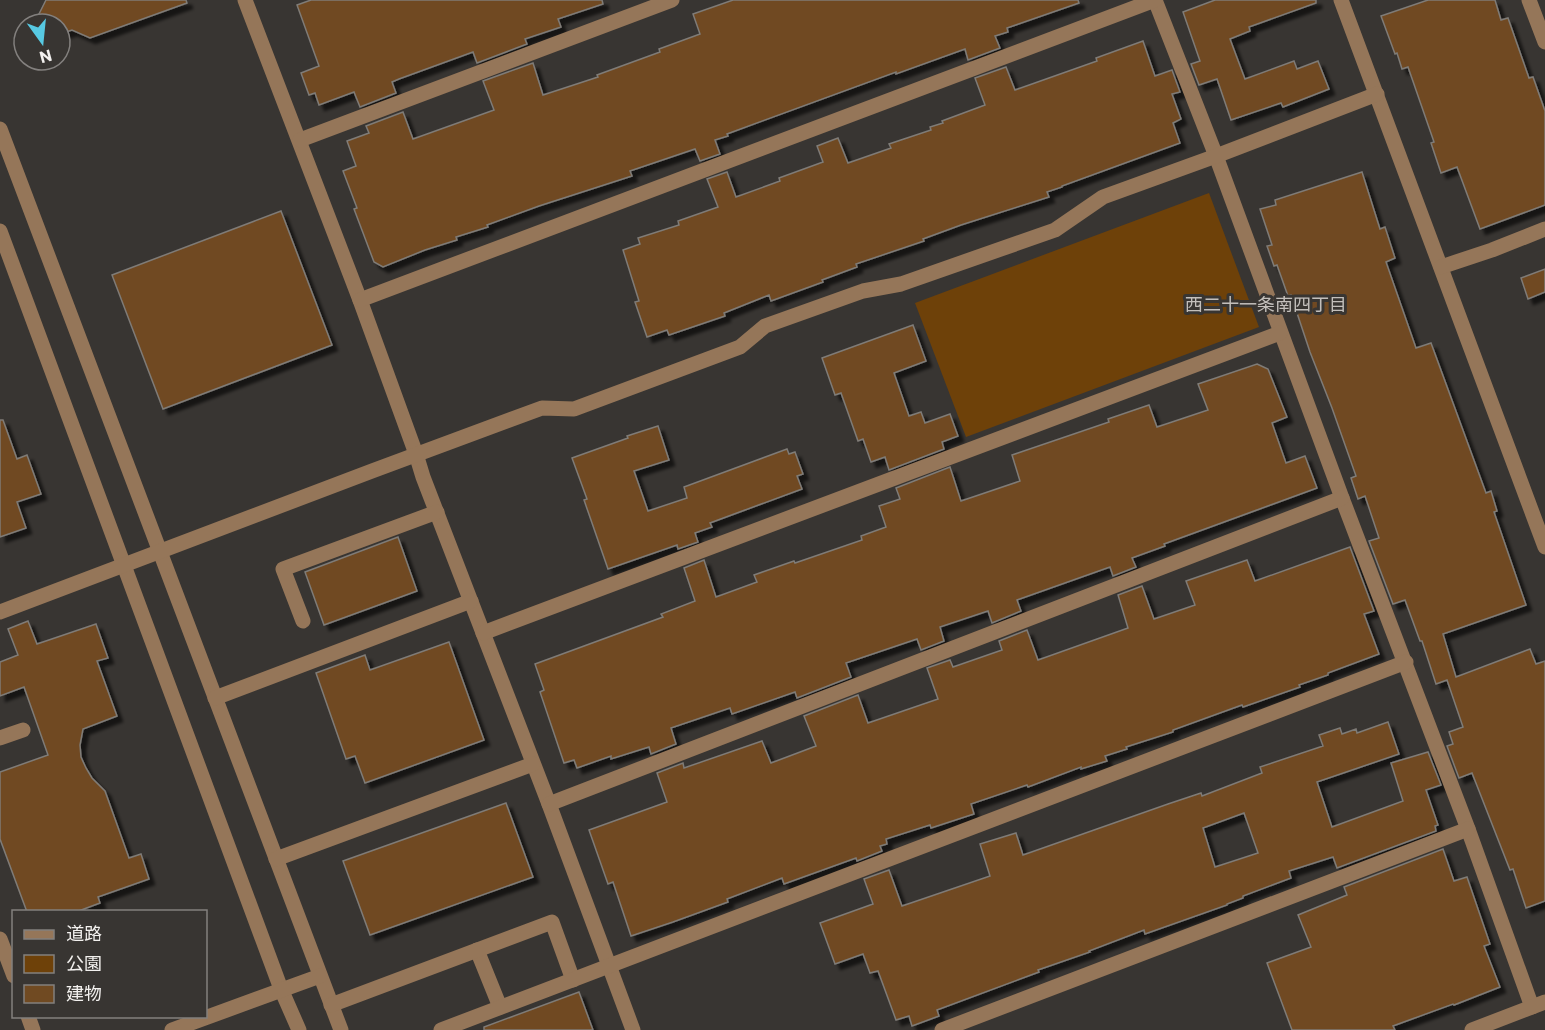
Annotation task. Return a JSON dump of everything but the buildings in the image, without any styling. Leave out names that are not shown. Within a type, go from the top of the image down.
[{"type":"street","points":[[245,0],[300,140],[423,477],[633,1030]]},
{"type":"street","points":[[300,140],[672,0]]},
{"type":"street","points":[[360,300],[1155,0],[1216,156],[1342,498],[1538,1004],[1472,1030]]},
{"type":"street","points":[[1341,0],[1545,547]]},
{"type":"street","points":[[1529,0],[1544,37]]},
{"type":"street","points":[[0,612],[542,408],[574,409],[740,347],[765,326],[776,322],[863,291],[901,284],[1055,230],[1103,197],[1377,94]]},
{"type":"street","points":[[1,135],[341,1030]]},
{"type":"street","points":[[1441,267],[1545,229]]},
{"type":"street","points":[[0,231],[298,1030]]},
{"type":"street","points":[[483,633],[1280,333]]},
{"type":"street","points":[[549,804],[1342,498]]},
{"type":"street","points":[[303,621],[283,569],[437,512]]},
{"type":"street","points":[[215,698],[471,601]]},
{"type":"street","points":[[441,1030],[1406,662]]},
{"type":"street","points":[[0,738],[23,730]]},
{"type":"street","points":[[276,859],[533,764]]},
{"type":"street","points":[[942,1030],[1468,828]]},
{"type":"street","points":[[331,1005],[552,922],[573,980]]},
{"type":"street","points":[[0,939],[12,971]]},
{"type":"street","points":[[477,950],[500,1007]]},
{"type":"street","points":[[207,1017],[320,976]]},
{"type":"street","points":[[172,1030],[204,1018]]},
{"type":"green space","points":[[1209,193],[1259,327],[966,437],[915,303]]},
{"type":"district","name":"西二十一条南四丁目","points":[[1266,305]]}]
